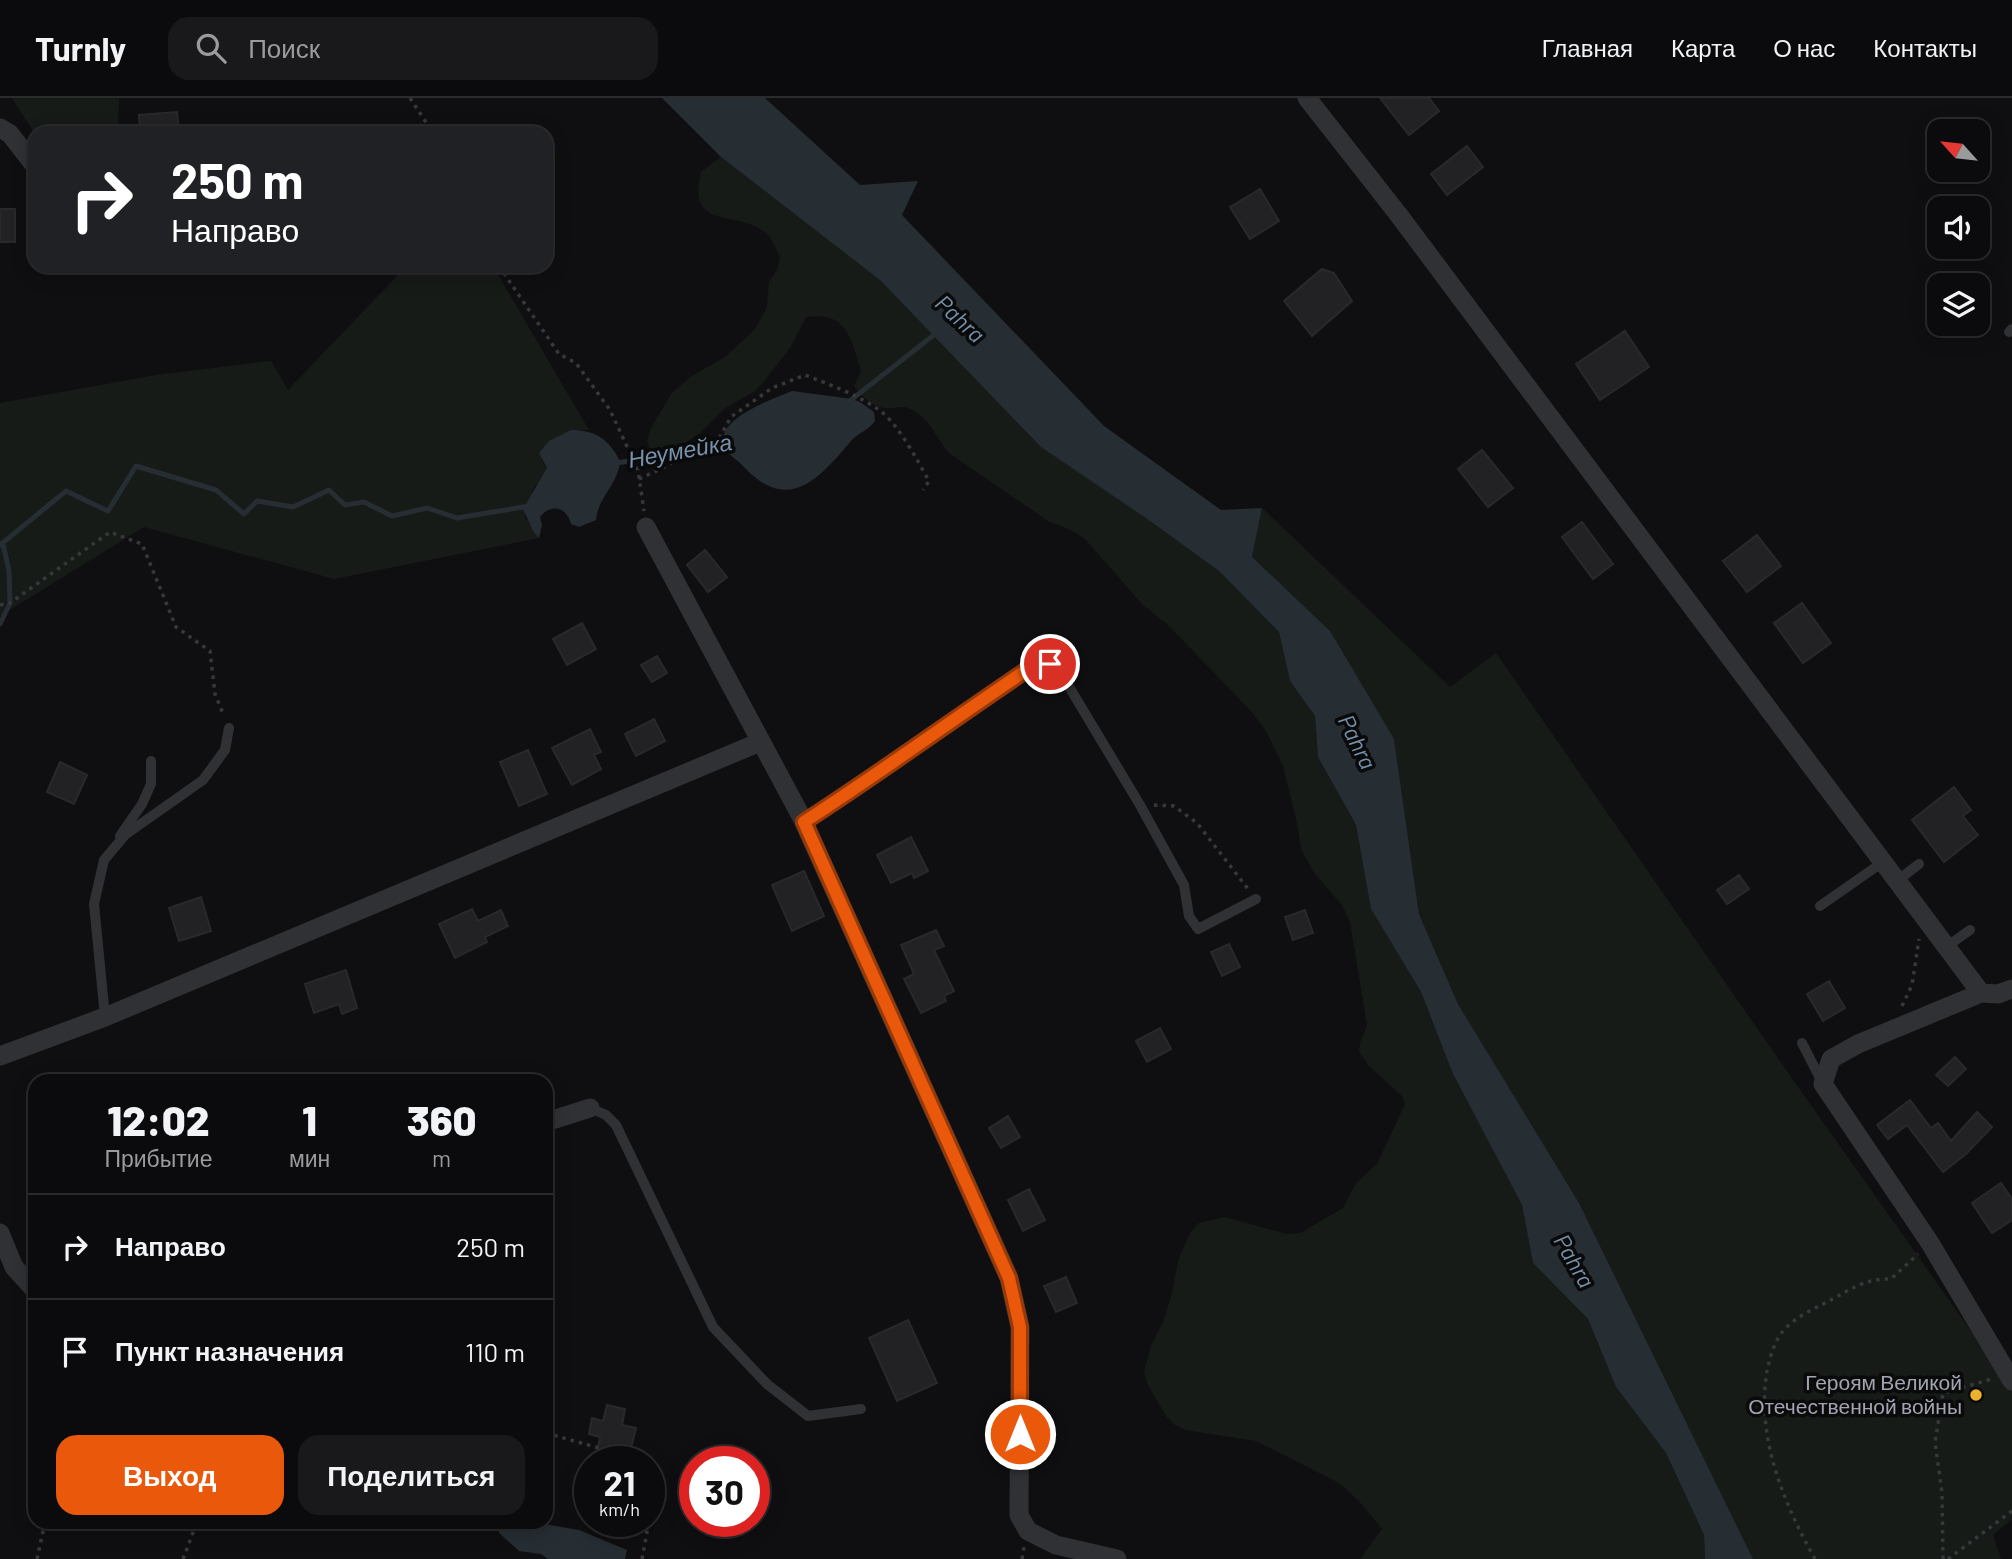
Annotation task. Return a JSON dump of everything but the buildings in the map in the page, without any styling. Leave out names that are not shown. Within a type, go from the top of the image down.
[{"type":"street","points":[[1307,98],[1398,214],[1981,993]]},
{"type":"street","points":[[0,128],[10,134],[28,157]]},
{"type":"street","points":[[646,527],[804,822],[1009,1278],[1020,1327],[1019,1515],[1028,1531],[1056,1545],[1118,1559]]},
{"type":"street","points":[[0,1056],[105,1017],[760,741]]},
{"type":"street","points":[[2010,1378],[1930,1243],[1823,1084],[1831,1059],[1858,1044],[1981,993],[1998,994],[2012,989]]},
{"type":"street","points":[[553,1120],[590,1108]]},
{"type":"street","points":[[0,1233],[14,1267],[28,1282]]},
{"type":"lane","points":[[804,822],[877,775],[932,733],[1037,663],[1050,664],[1062,675],[1140,805],[1184,885],[1189,916],[1198,929],[1256,899]]},
{"type":"lane","points":[[104,860],[125,835],[203,780],[225,750],[229,728]]},
{"type":"lane","points":[[105,1017],[94,904],[104,860],[142,804],[151,784],[151,761]]},
{"type":"lane","points":[[1820,906],[1883,862]]},
{"type":"lane","points":[[1897,881],[1919,864]]},
{"type":"lane","points":[[1947,947],[1970,930]]},
{"type":"lane","points":[[1802,1043],[1823,1084]]},
{"type":"lane","points":[[590,1108],[607,1115],[616,1125],[713,1327],[767,1384],[808,1416],[862,1409]]},
{"type":"path","points":[[410,98],[428,126]]},
{"type":"path","points":[[504,273],[559,354],[576,363],[610,410],[638,470],[646,527]]},
{"type":"path","points":[[639,480],[668,465],[686,446],[718,440],[732,417],[772,388],[805,375],[832,385],[884,414],[911,449],[929,481],[923,490]]},
{"type":"path","points":[[0,605],[10,603],[110,533],[142,544],[176,627],[211,651],[215,694],[229,728]]},
{"type":"path","points":[[1140,805],[1174,806],[1198,823],[1256,899]]},
{"type":"path","points":[[1891,1030],[1912,985],[1922,914]]},
{"type":"path","points":[[1815,1559],[1795,1523],[1769,1449],[1765,1425],[1770,1354],[1781,1333],[1794,1320],[1873,1278],[1891,1279],[1930,1243]]},
{"type":"path","points":[[1945,1559],[1942,1493],[1935,1442],[1943,1393],[2010,1378]]},
{"type":"path","points":[[553,1435],[592,1446]]},
{"type":"path","points":[[1945,1559],[2012,1511]]},
{"type":"path","points":[[37,1559],[43,1529]]},
{"type":"path","points":[[183,1559],[194,1529]]},
{"type":"path","points":[[642,1559],[646,1537]]},
{"type":"shaded area","points":[[12,98],[119,98],[118,126],[30,126]]},
{"type":"shaded area","points":[[721,157],[881,281],[1143,516],[1219,571],[1279,632],[1290,681],[1315,716],[1318,757],[1356,825],[1371,909],[1421,992],[1453,1074],[1522,1205],[1533,1263],[1588,1319],[1616,1387],[1666,1453],[1704,1535],[1705,1559],[1360,1559],[1382,1529],[1358,1500],[1339,1483],[1256,1441],[1185,1430],[1166,1416],[1147,1383],[1144,1371],[1171,1297],[1179,1258],[1190,1233],[1199,1223],[1225,1217],[1287,1234],[1300,1233],[1343,1208],[1356,1183],[1377,1164],[1405,1104],[1402,1096],[1369,1066],[1359,1051],[1367,1025],[1350,922],[1342,905],[1314,873],[1301,849],[1283,766],[1266,731],[1250,710],[1169,626],[1142,604],[1085,539],[1048,521],[949,453],[917,413],[904,407],[880,407],[865,398],[854,386],[861,371],[850,338],[839,323],[820,316],[806,317],[790,348],[754,392],[725,408],[701,432],[664,457],[652,453],[647,441],[651,428],[671,394],[690,377],[725,357],[754,330],[767,307],[769,282],[777,270],[780,257],[766,233],[755,226],[717,216],[701,203],[698,191],[701,172]]},
{"type":"shaded area","points":[[398,273],[497,273],[589,430],[571,430],[542,461],[547,468],[540,482],[534,487],[525,517],[539,538],[334,579],[144,527],[0,616],[0,403],[156,375],[271,361],[288,390]]},
{"type":"shaded area","points":[[1262,508],[1450,687],[1496,653],[2012,1389],[2012,1519],[1993,1535],[2001,1559],[1753,1559],[1579,1203],[1458,1004],[1419,914],[1394,739],[1252,557]]},
{"type":"water","name":"Pahra","points":[[662,98],[765,98],[860,185],[918,181],[902,215],[1104,426],[1221,510],[1262,508],[1252,557],[1330,631],[1394,739],[1419,914],[1458,1004],[1579,1203],[1753,1559],[1705,1559],[1704,1535],[1666,1453],[1616,1387],[1588,1319],[1533,1263],[1522,1205],[1453,1074],[1421,992],[1371,909],[1356,825],[1318,757],[1315,716],[1290,681],[1279,632],[1219,571],[1041,447],[881,281],[721,157]]},
{"type":"water","points":[[792,391],[852,399],[874,412],[875,421],[854,438],[814,479],[788,490],[760,481],[729,453],[723,438],[727,428],[747,411]]},
{"type":"water","points":[[571,430],[600,437],[620,461],[618,469],[600,504],[596,520],[579,527],[571,524],[562,511],[549,510],[540,517],[542,525],[539,538],[523,509],[547,468],[539,453],[549,441]]},
{"type":"water","points":[[553,1526],[574,1529],[574,1537],[596,1537],[627,1550],[625,1559],[548,1559],[541,1554],[519,1551],[499,1533],[499,1529],[553,1529]]},
{"type":"waterway","name":"Неумейка","points":[[847,403],[939,331]]},
{"type":"waterway","name":"Неумейка","points":[[616,463],[730,445]]},
{"type":"waterway","name":"Неумейка","points":[[0,545],[66,491],[108,511],[136,466],[216,490],[244,514],[257,501],[293,507],[329,490],[345,505],[364,502],[392,516],[427,508],[457,518],[529,506]]},
{"type":"waterway","points":[[0,624],[10,603],[9,571],[3,544]]},
{"type":"place","name":"Героям Великой Отечественной войны","points":[[1976,1395]]},
{"type":"route","points":[[1020,1434],[1020,1327],[1009,1278],[804,822],[877,775],[932,733],[1037,663],[1050,664]]}]
